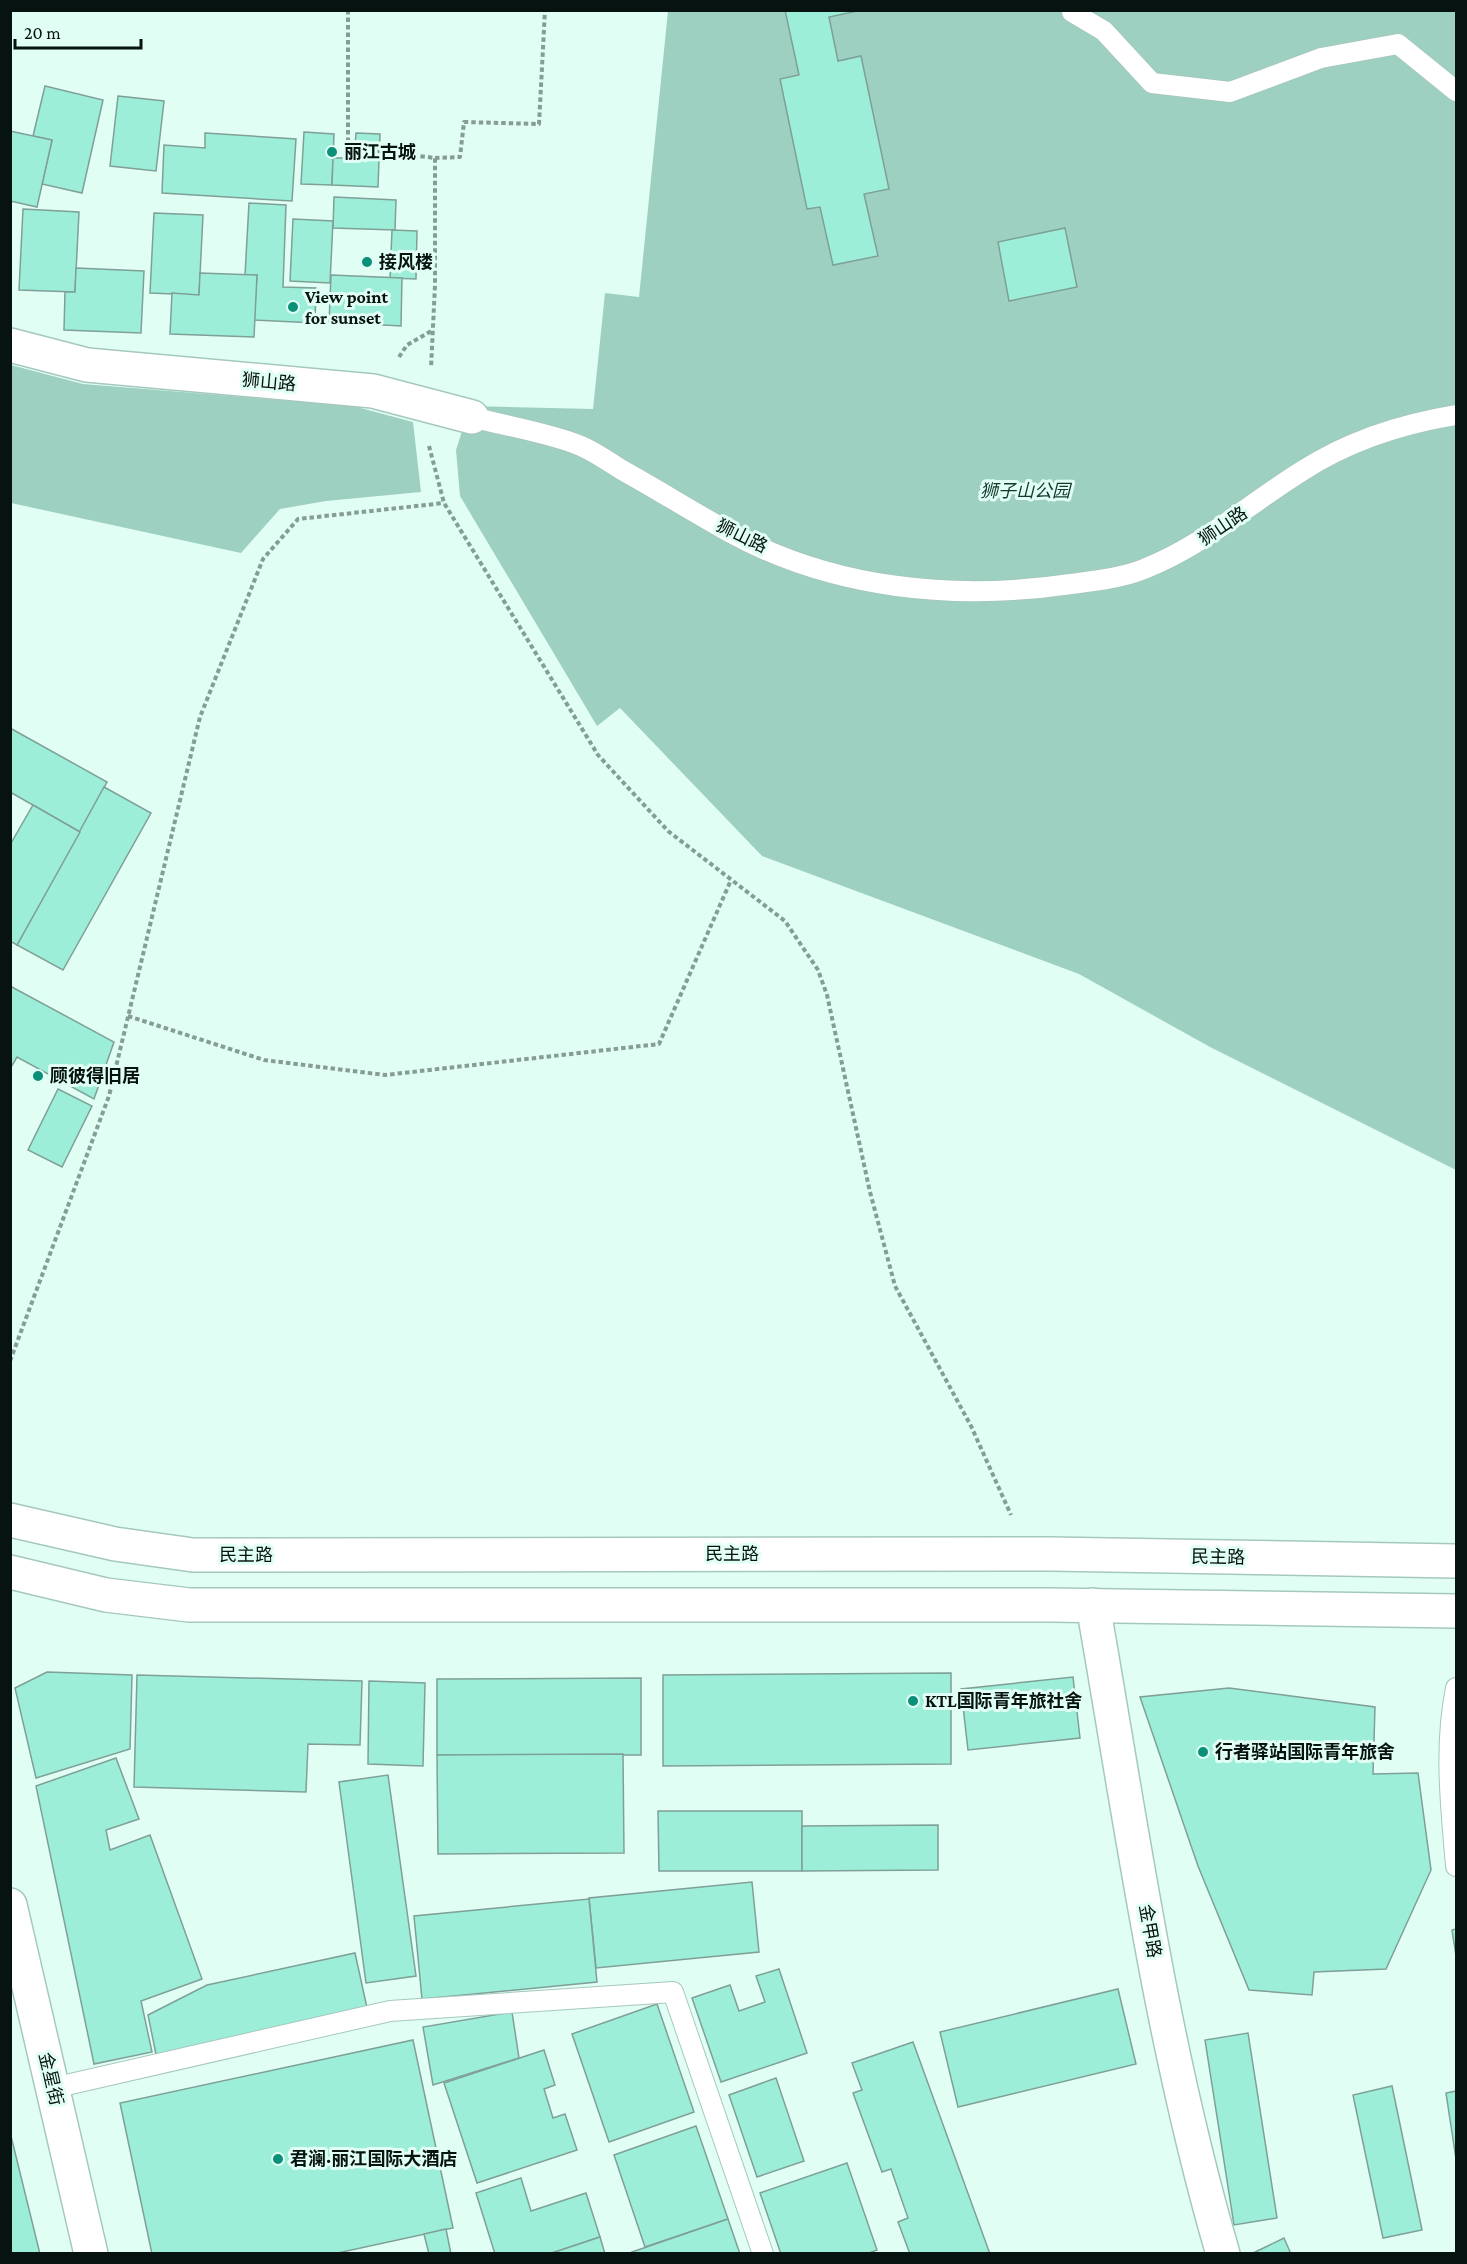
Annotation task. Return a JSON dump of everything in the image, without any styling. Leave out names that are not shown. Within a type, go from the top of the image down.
[{"type":"main road","name":"狮山路","points":[[10,345],[87,365],[373,391],[472,417]]},
{"type":"main road","name":"民主路","points":[[10,1520],[115,1545],[193,1555],[1029,1554],[1456,1561]]},
{"type":"main road","points":[[10,1572],[106,1595],[189,1605],[1093,1605],[1456,1611]]},
{"type":"main road","name":"金甲路","points":[[1093,1605],[1169,2045],[1201,2179],[1223,2253]]},
{"type":"main road","name":"金星街","points":[[10,1905],[92,2253]]},
{"type":"lane","points":[[1072,12],[1104,31],[1152,83],[1230,92],[1321,58],[1398,44],[1456,91]]},
{"type":"lane","name":"狮山路","points":[[472,417],[580,446],[730,533],[806,565],[846,577],[894,586],[943,591],[992,592],[1053,587],[1142,570],[1202,541],[1302,471],[1339,449],[1379,432],[1419,421],[1456,415]]},
{"type":"lane","points":[[1456,1688],[1450,1718],[1448,1770],[1456,1866]]},
{"type":"lane","points":[[53,2088],[390,2011],[673,1992],[763,2253]]},
{"type":"path","points":[[348,10],[348,147],[435,158],[460,157],[464,122],[539,124],[545,10]]},
{"type":"path","points":[[430,370],[435,285],[435,158]]},
{"type":"path","points":[[426,435],[444,503],[598,755],[668,831],[785,921],[818,970],[828,995],[870,1192],[895,1286],[970,1426],[1029,1554]]},
{"type":"path","points":[[10,1361],[109,1096],[200,717],[263,558],[298,519],[444,503]]},
{"type":"path","points":[[128,1016],[264,1060],[386,1076],[659,1044],[731,880]]},
{"type":"green space","name":"狮子山公园","points":[[668,11],[1456,11],[1456,1170],[1210,1047],[1079,974],[762,856],[620,708],[597,726],[460,496],[456,450],[470,406],[593,409],[605,293],[639,297]]},
{"type":"green space","points":[[11,365],[83,384],[353,406],[413,422],[421,492],[326,501],[280,509],[241,553],[11,503]]},
{"type":"building","points":[[785,10],[862,10],[829,17],[838,61],[861,56],[889,189],[864,194],[878,256],[833,265],[820,207],[807,209],[780,79],[799,75]]},
{"type":"building","points":[[45,86],[103,100],[82,193],[42,184],[52,140],[33,136]]},
{"type":"building","points":[[118,96],[164,101],[156,171],[110,166]]},
{"type":"building","points":[[10,131],[52,140],[37,207],[10,201]]},
{"type":"building","points":[[304,132],[334,134],[332,185],[301,184]]},
{"type":"building","points":[[205,133],[296,139],[292,201],[162,193],[164,145],[205,148]]},
{"type":"building","points":[[356,133],[380,134],[378,187],[332,185],[333,158],[354,158]]},
{"type":"building","points":[[334,197],[396,200],[395,230],[333,228]]},
{"type":"building","points":[[249,203],[286,205],[283,287],[316,288],[315,323],[254,320],[257,275],[245,275]]},
{"type":"building","points":[[23,209],[79,212],[75,292],[19,290]]},
{"type":"building","points":[[154,213],[203,215],[199,295],[150,293]]},
{"type":"building","points":[[293,219],[333,221],[330,283],[290,281]]},
{"type":"building","points":[[1065,228],[1077,287],[1009,301],[998,242]]},
{"type":"building","points":[[392,230],[417,231],[416,279],[390,278]]},
{"type":"building","points":[[76,268],[144,271],[141,333],[64,330],[65,292],[75,292]]},
{"type":"building","points":[[200,273],[257,275],[254,337],[170,334],[172,293],[199,295]]},
{"type":"building","points":[[331,275],[402,278],[401,326],[329,322]]},
{"type":"building","points":[[10,728],[107,782],[80,832],[10,792]]},
{"type":"building","points":[[104,787],[151,813],[63,970],[17,945]]},
{"type":"building","points":[[33,805],[80,832],[17,945],[10,941],[10,845]]},
{"type":"building","points":[[10,986],[114,1042],[94,1099],[17,1057],[10,1069]]},
{"type":"building","points":[[58,1089],[92,1106],[62,1167],[28,1150]]},
{"type":"building","points":[[47,1672],[132,1675],[130,1749],[36,1778],[15,1688]]},
{"type":"building","points":[[951,1673],[951,1764],[663,1766],[663,1675]]},
{"type":"building","points":[[137,1675],[362,1681],[360,1745],[308,1744],[306,1792],[134,1787]]},
{"type":"building","points":[[1073,1677],[1080,1738],[968,1750],[961,1689]]},
{"type":"building","points":[[641,1678],[641,1755],[437,1755],[437,1679]]},
{"type":"building","points":[[369,1681],[425,1683],[423,1766],[368,1764]]},
{"type":"building","points":[[1229,1688],[1375,1707],[1373,1774],[1418,1773],[1431,1870],[1386,1969],[1314,1972],[1312,1995],[1249,1990],[1198,1866],[1140,1697]]},
{"type":"building","points":[[623,1754],[624,1853],[438,1854],[437,1755]]},
{"type":"building","points":[[116,1758],[139,1819],[106,1830],[110,1850],[150,1835],[202,1979],[141,2001],[152,2052],[94,2064],[36,1786]]},
{"type":"building","points":[[388,1775],[416,1976],[366,1983],[339,1782]]},
{"type":"building","points":[[658,1811],[802,1811],[802,1871],[659,1871]]},
{"type":"building","points":[[938,1825],[938,1870],[802,1871],[802,1826]]},
{"type":"building","points":[[752,1882],[759,1952],[596,1968],[589,1898]]},
{"type":"building","points":[[589,1899],[597,1982],[422,1999],[414,1916]]},
{"type":"building","points":[[1456,1929],[1456,1956],[1452,1930]]},
{"type":"building","points":[[355,1953],[369,2017],[158,2064],[148,2015],[207,1985]]},
{"type":"building","points":[[779,1969],[807,2053],[721,2082],[692,1998],[730,1985],[739,2011],[765,2002],[756,1976]]},
{"type":"building","points":[[1118,1989],[1136,2064],[958,2107],[940,2032]]},
{"type":"building","points":[[657,2004],[694,2112],[609,2142],[572,2034]]},
{"type":"building","points":[[512,2012],[519,2058],[433,2085],[423,2027]]},
{"type":"building","points":[[1248,2033],[1277,2218],[1234,2225],[1205,2040]]},
{"type":"building","name":"君澜·丽江国际大酒店","points":[[413,2040],[453,2228],[333,2254],[152,2254],[120,2103]]},
{"type":"building","points":[[913,2042],[990,2254],[910,2254],[898,2222],[908,2218],[891,2169],[882,2172],[853,2093],[862,2090],[852,2063]]},
{"type":"building","points":[[544,2050],[555,2085],[544,2089],[553,2118],[565,2114],[577,2150],[477,2183],[444,2083]]},
{"type":"building","points":[[776,2078],[804,2161],[757,2177],[729,2095]]},
{"type":"building","points":[[1392,2086],[1422,2230],[1383,2238],[1353,2095]]},
{"type":"building","points":[[1456,2091],[1456,2159],[1446,2093]]},
{"type":"building","points":[[696,2126],[728,2219],[645,2247],[614,2155]]},
{"type":"building","points":[[10,2132],[40,2254],[10,2254]]},
{"type":"building","points":[[847,2163],[877,2250],[866,2254],[781,2254],[760,2193]]},
{"type":"building","points":[[521,2178],[531,2211],[586,2193],[600,2237],[549,2254],[495,2254],[476,2193]]},
{"type":"building","points":[[728,2219],[740,2254],[633,2254],[632,2252]]},
{"type":"building","points":[[446,2229],[451,2254],[429,2254],[424,2234]]},
{"type":"building","points":[[600,2237],[605,2254],[549,2254]]},
{"type":"building","points":[[1284,2238],[1291,2254],[1251,2254]]},
{"type":"place","name":"丽江古城","points":[[332,152]]},
{"type":"place","name":"接风楼","points":[[367,262]]},
{"type":"place","name":"View point for sunset","points":[[293,307]]},
{"type":"place","name":"顾彼得旧居","points":[[38,1076]]},
{"type":"place","name":"KTL国际青年旅社舍","points":[[913,1701]]},
{"type":"place","name":"行者驿站国际青年旅舍","points":[[1203,1752]]},
{"type":"place","name":"君澜·丽江国际大酒店","points":[[278,2159]]}]
